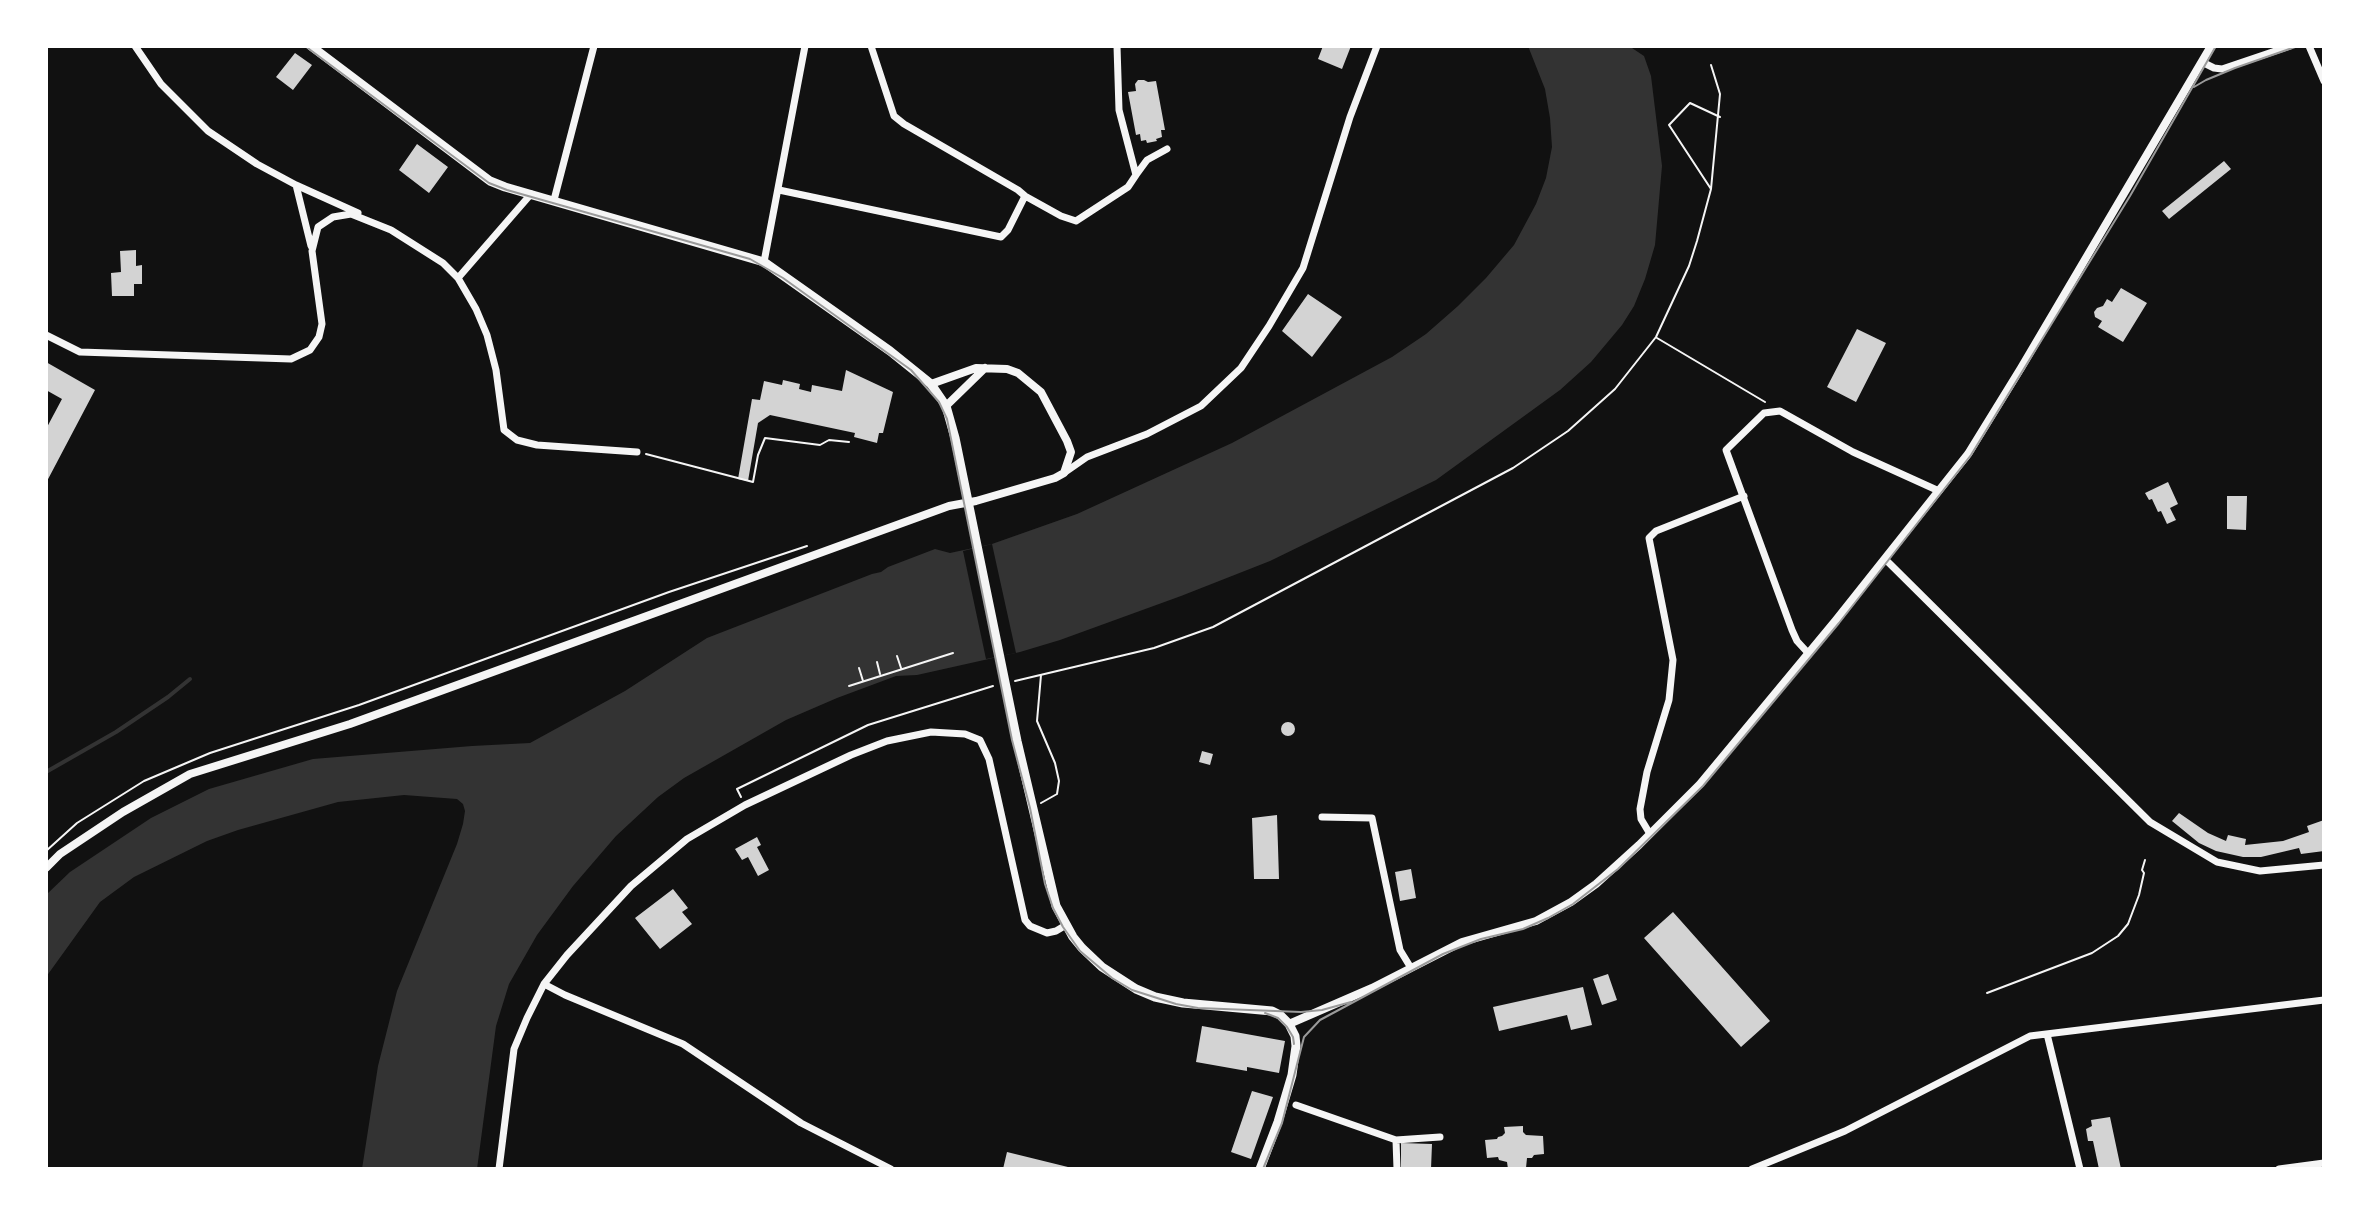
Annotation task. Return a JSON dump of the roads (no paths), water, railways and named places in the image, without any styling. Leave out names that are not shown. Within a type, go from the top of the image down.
[{"type":"main road","points":[[311,46],[490,181],[764,262],[890,351],[931,384],[946,406],[1017,741],[1056,906],[1082,948],[1102,967],[1136,989],[1183,1003],[1265,1010],[1276,1013],[1289,1024],[1296,1046],[1292,1075],[1260,1169]]},
{"type":"street","points":[[135,46],[161,84],[208,131],[257,164],[381,225],[443,263],[458,278],[487,335],[496,370],[504,430],[517,440],[537,445],[637,452]]},
{"type":"street","points":[[554,200],[594,46]]},
{"type":"street","points":[[764,262],[805,46]]},
{"type":"street","points":[[871,46],[894,116],[1061,216],[1076,221],[1128,187],[1147,160],[1167,149]]},
{"type":"street","points":[[1117,46],[1119,110],[1136,175]]},
{"type":"street","points":[[46,868],[60,854],[123,812],[190,774],[350,724],[949,506],[1055,478],[1087,457],[1147,434],[1201,406],[1241,368],[1303,268],[1350,117],[1377,46]]},
{"type":"street","points":[[1289,1024],[1372,988],[1462,942],[1522,926],[1556,911],[1596,884],[1700,784],[1968,454],[2211,46]]},
{"type":"street","points":[[2202,62],[2222,69],[2290,46]]},
{"type":"street","points":[[2309,46],[2324,81]]},
{"type":"street","points":[[46,335],[80,352],[291,359],[310,350],[319,337],[322,324],[312,251],[296,185]]},
{"type":"street","points":[[779,190],[1001,237],[1008,230],[1025,196]]},
{"type":"street","points":[[458,278],[531,194]]},
{"type":"street","points":[[312,251],[318,227],[333,217],[351,214],[381,225]]},
{"type":"street","points":[[931,384],[976,368],[1007,369],[1018,373],[1041,392],[1054,413],[1071,452],[1064,473]]},
{"type":"street","points":[[946,406],[985,368]]},
{"type":"street","points":[[1808,653],[1792,630],[1726,450],[1764,413],[1780,411],[1853,452],[1939,491]]},
{"type":"street","points":[[1650,834],[1641,819],[1640,809],[1647,772],[1669,700],[1673,660],[1649,538],[1656,531],[1744,496]]},
{"type":"street","points":[[1885,559],[2150,822],[2217,862],[2260,871],[2324,865]]},
{"type":"street","points":[[499,1169],[514,1049],[544,984],[567,955],[631,886],[687,839],[745,805],[851,755],[887,741],[931,732],[975,737],[985,745],[1025,920],[1030,926],[1047,933],[1066,925]]},
{"type":"street","points":[[1322,817],[1372,818],[1400,950],[1411,968]]},
{"type":"street","points":[[544,984],[683,1044],[801,1123],[891,1169]]},
{"type":"street","points":[[1752,1169],[1845,1131],[2030,1036],[2324,1000]]},
{"type":"street","points":[[2047,1034],[2080,1169]]},
{"type":"street","points":[[1296,1105],[1396,1140],[1440,1137]]},
{"type":"street","points":[[1396,1140],[1397,1169]]},
{"type":"street","points":[[2279,1169],[2324,1163]]},
{"type":"waterway","points":[[46,772],[116,732],[190,679]]},
{"type":"tram line","points":[[305,46],[489,183],[750,259],[783,278],[911,370],[939,402],[947,419],[1012,740],[1045,884],[1063,927],[1080,951],[1112,978],[1132,990],[1176,1004],[1198,1008],[1301,1012],[1351,1002]]},
{"type":"tram line","points":[[1263,1169],[1282,1123],[1304,1037],[1320,1020],[1443,954],[1481,939],[1523,929],[1573,904],[1618,869],[1703,786],[1839,623],[1971,455],[2130,196],[2216,46]]},
{"type":"tram line","points":[[2194,87],[2235,68],[2298,46]]},
{"type":"tram line","points":[[1265,1013],[1278,1018],[1287,1027],[1294,1044]]}]
